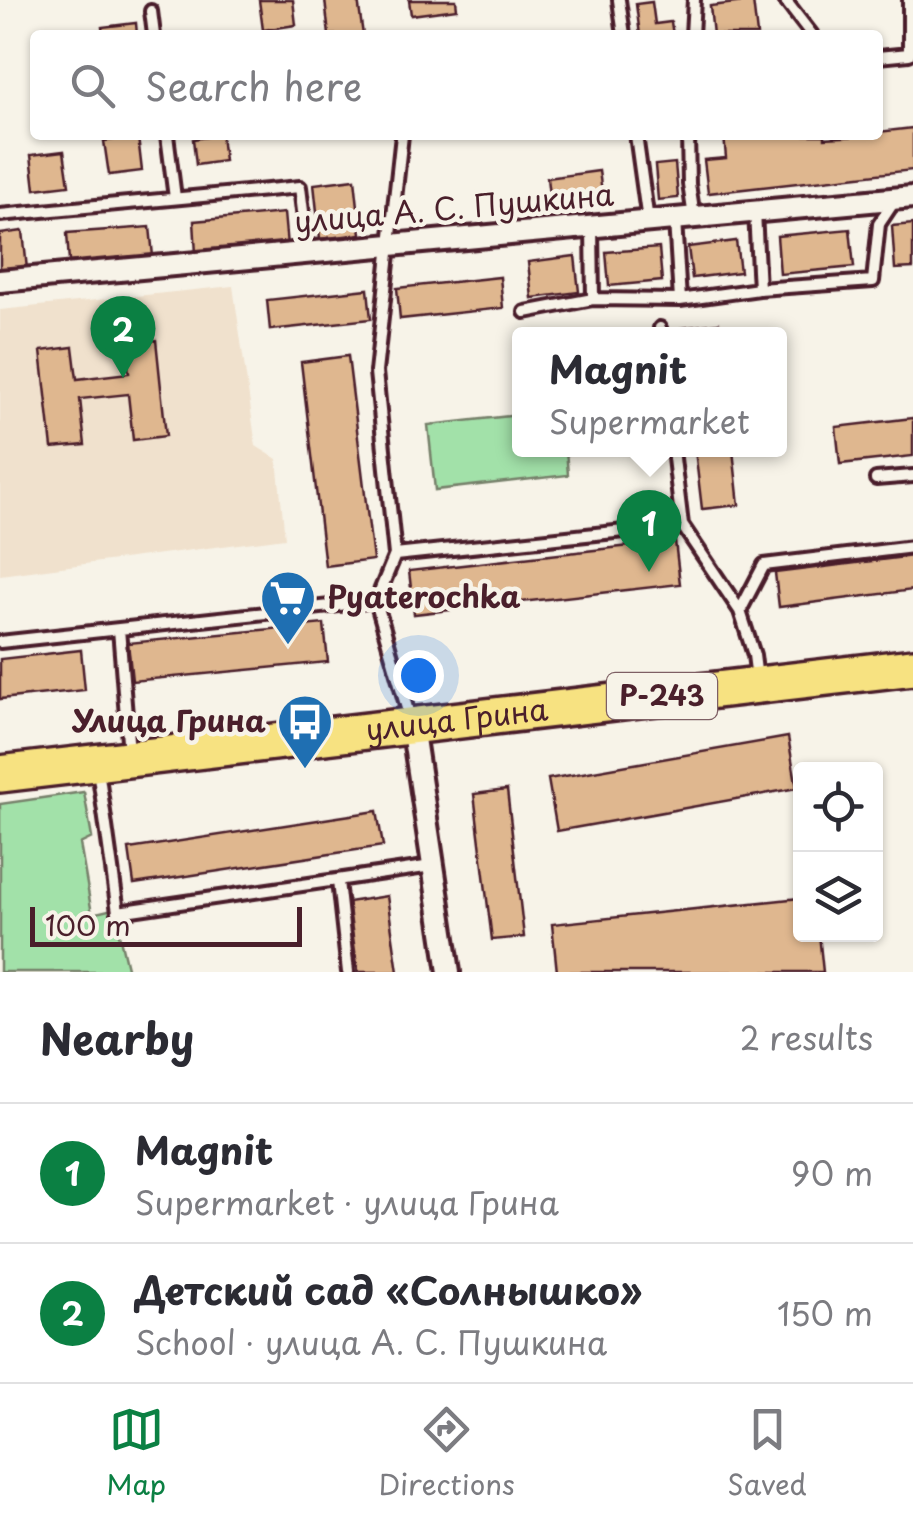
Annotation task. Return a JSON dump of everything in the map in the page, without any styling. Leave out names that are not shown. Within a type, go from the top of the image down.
[{"type":"highway","name":"улица Грина","points":[[0,774],[913,667]]},
{"type":"street","name":"улица А. С. Пушкина","points":[[0,282],[904,198]]},
{"type":"street","points":[[412,725],[450,972]]},
{"type":"lane","points":[[619,0],[623,30]]},
{"type":"lane","points":[[692,30],[694,0]]},
{"type":"lane","points":[[785,0],[808,30]]},
{"type":"lane","points":[[883,57],[911,54],[909,0]]},
{"type":"lane","points":[[151,11],[153,30]]},
{"type":"lane","points":[[168,140],[175,198]]},
{"type":"lane","points":[[402,140],[376,372],[395,555],[376,601],[412,725]]},
{"type":"lane","points":[[637,140],[648,221]]},
{"type":"lane","points":[[680,300],[689,184],[688,140]]},
{"type":"lane","points":[[0,215],[300,187],[308,253]]},
{"type":"lane","points":[[525,312],[594,299],[680,300],[759,289],[873,282],[879,224],[904,198]]},
{"type":"lane","points":[[755,212],[759,289]]},
{"type":"lane","points":[[592,227],[594,299]]},
{"type":"lane","points":[[675,457],[682,525],[740,611],[754,655],[758,685]]},
{"type":"lane","points":[[876,479],[913,476]]},
{"type":"lane","points":[[395,555],[682,525]]},
{"type":"lane","points":[[740,611],[764,566],[913,547]]},
{"type":"lane","points":[[0,642],[376,601]]},
{"type":"lane","points":[[119,630],[114,761],[118,912],[432,866]]},
{"type":"lane","points":[[338,880],[348,972]]},
{"type":"shaded area","points":[[233,286],[256,446],[277,459],[285,538],[0,575],[0,310]]},
{"type":"green space","points":[[512,416],[512,457],[567,457],[568,475],[435,490],[428,425]]},
{"type":"green space","points":[[84,792],[92,838],[80,844],[92,914],[113,909],[128,972],[0,972],[0,804]]},
{"type":"building","points":[[259,0],[293,0],[296,25],[263,30]]},
{"type":"building","points":[[325,0],[358,0],[362,30],[328,30]]},
{"type":"building","points":[[409,0],[456,0],[457,9],[411,15]]},
{"type":"building","points":[[753,1],[756,30],[712,30],[710,6]]},
{"type":"building","points":[[652,2],[655,24],[671,22],[672,30],[639,30],[636,4]]},
{"type":"building","points":[[136,23],[137,30],[102,30],[102,27]]},
{"type":"building","points":[[913,128],[913,170],[708,193],[704,160],[726,158],[724,140],[883,140],[883,131]]},
{"type":"building","points":[[138,140],[142,171],[109,175],[104,141]]},
{"type":"building","points":[[193,140],[222,140],[224,161],[196,165]]},
{"type":"building","points":[[64,151],[69,185],[35,189],[31,155]]},
{"type":"building","points":[[675,163],[678,198],[658,200],[655,165]]},
{"type":"building","points":[[599,171],[604,206],[551,213],[547,178]]},
{"type":"building","points":[[355,179],[361,234],[320,239],[314,184]]},
{"type":"building","points":[[284,213],[287,246],[196,254],[194,221]]},
{"type":"building","points":[[913,224],[913,268],[895,269],[892,226]]},
{"type":"building","points":[[150,227],[153,256],[69,262],[67,233]]},
{"type":"building","points":[[850,229],[854,267],[780,274],[777,236]]},
{"type":"building","points":[[23,231],[27,269],[0,272],[0,234]]},
{"type":"building","points":[[736,241],[740,272],[692,278],[688,247]]},
{"type":"building","points":[[659,248],[662,281],[609,286],[606,252]]},
{"type":"building","points":[[575,256],[579,292],[532,298],[528,262]]},
{"type":"building","points":[[500,277],[503,308],[400,319],[397,288]]},
{"type":"building","points":[[368,289],[371,319],[270,330],[267,300]]},
{"type":"building","points":[[156,340],[166,436],[133,440],[128,394],[80,399],[85,445],[52,448],[41,351],[73,347],[77,379],[129,373],[125,343]]},
{"type":"building","points":[[348,356],[373,560],[325,566],[301,362]]},
{"type":"building","points":[[913,418],[913,456],[840,464],[836,427]]},
{"type":"building","points":[[696,457],[734,457],[739,505],[702,509]]},
{"type":"building","points":[[675,541],[680,584],[414,614],[409,571]]},
{"type":"building","points":[[913,556],[913,590],[779,607],[775,573]]},
{"type":"building","points":[[324,624],[328,662],[132,681],[128,643]]},
{"type":"building","points":[[81,650],[85,690],[0,699],[0,659]]},
{"type":"building","points":[[788,737],[793,765],[793,789],[557,831],[548,779]]},
{"type":"building","points":[[507,790],[524,937],[492,940],[474,794]]},
{"type":"building","points":[[377,811],[383,846],[134,884],[129,849]]},
{"type":"building","points":[[387,896],[398,972],[358,972],[348,902]]},
{"type":"building","points":[[793,899],[793,942],[820,942],[823,972],[557,972],[552,924]]},
{"type":"place","name":"Детский сад «Солнышко»","points":[[123,378]]},
{"type":"place","name":"Magnit","points":[[649,572]]},
{"type":"place","name":"Pyaterochka","points":[[288,647]]},
{"type":"place","name":"Улица Грина","points":[[305,771]]}]
